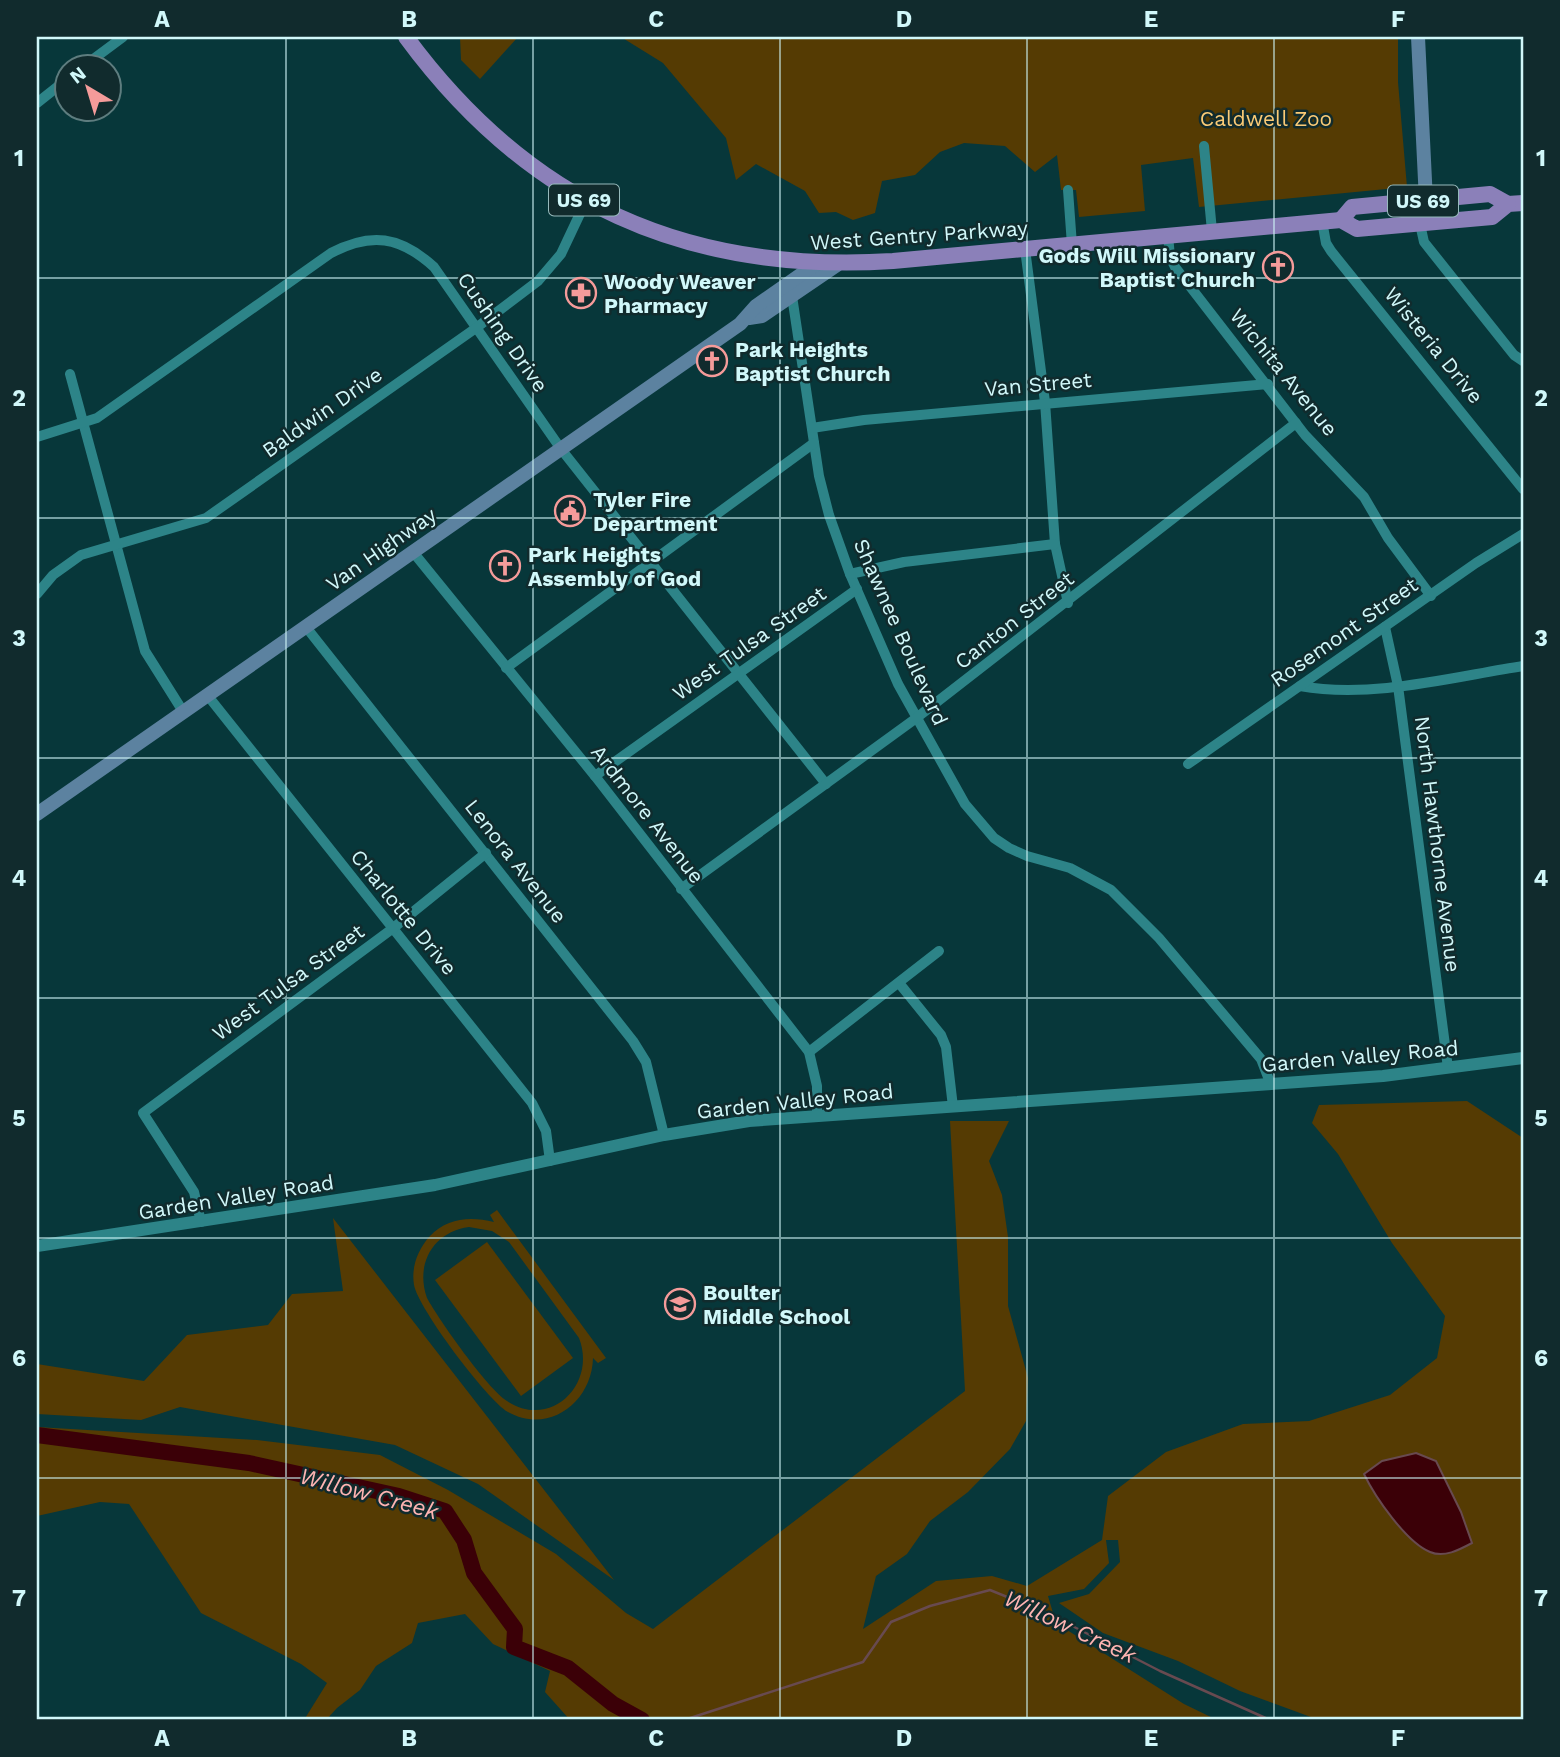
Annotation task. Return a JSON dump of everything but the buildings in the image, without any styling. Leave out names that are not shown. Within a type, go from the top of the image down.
[{"type":"main road","name":"West Gentry Parkway","points":[[406,37],[446,88],[486,128],[548,177],[586,201],[652,231],[695,245],[753,258],[837,265],[1341,219],[1357,229],[1492,217],[1515,203]]},
{"type":"main road","points":[[1418,37],[1426,201],[1420,224]]},
{"type":"main road","name":"West Gentry Parkway","points":[[1341,219],[1352,207],[1490,194],[1515,203]]},
{"type":"main road","name":"Van Highway","points":[[37,814],[749,318],[756,306],[816,264]]},
{"type":"main road","name":"Van Highway","points":[[749,318],[762,316],[837,265]]},
{"type":"street","points":[[103,52],[123,37]]},
{"type":"street","points":[[37,103],[52,91]]},
{"type":"street","points":[[1204,146],[1212,232]]},
{"type":"street","points":[[1068,190],[1072,245]]},
{"type":"street","name":"Baldwin Drive","points":[[37,594],[69,562],[91,551],[206,518],[476,328],[538,281],[561,254],[586,201]]},
{"type":"street","name":"Wisteria Drive","points":[[1322,221],[1326,243],[1331,251],[1523,489]]},
{"type":"street","points":[[1420,224],[1426,245],[1514,355],[1523,361]]},
{"type":"street","name":"Wichita Avenue","points":[[1168,235],[1170,257],[1175,267],[1296,423],[1364,497],[1388,538],[1431,596]]},
{"type":"street","name":"Cushing Drive","points":[[37,437],[86,424],[331,253],[368,238],[405,247],[422,256],[434,267],[561,449],[827,784]]},
{"type":"street","points":[[1026,249],[1045,402],[1055,544],[1068,603]]},
{"type":"street","name":"Shawnee Boulevard","points":[[792,296],[814,443],[829,515],[850,574],[915,719],[978,822],[1009,848],[1090,877],[1129,906],[1261,1059],[1271,1084]]},
{"type":"street","points":[[70,374],[86,424],[145,651],[184,713]]},
{"type":"street","name":"Van Street","points":[[812,428],[1045,402],[1268,384]]},
{"type":"street","name":"Canton Street","points":[[681,889],[915,719],[1068,603],[1296,423]]},
{"type":"street","points":[[506,668],[814,443]]},
{"type":"street","name":"Rosemont Street","points":[[1188,764],[1476,563],[1523,534]]},
{"type":"street","name":"West Tulsa Street","points":[[850,574],[904,562],[1055,544]]},
{"type":"street","name":"Ardmore Avenue","points":[[414,552],[595,776],[809,1052],[817,1086],[817,1115]]},
{"type":"street","name":"West Tulsa Street","points":[[595,776],[857,589]]},
{"type":"street","name":"Lenora Avenue","points":[[306,626],[633,1041],[646,1062],[664,1135]]},
{"type":"street","name":"North Hawthorne Avenue","points":[[1385,627],[1398,686],[1448,1068]]},
{"type":"street","points":[[1300,686],[1321,690],[1398,686],[1523,666]]},
{"type":"street","name":"Charlotte Drive","points":[[208,696],[532,1103],[546,1131],[550,1161]]},
{"type":"street","name":"West Tulsa Street","points":[[201,1222],[194,1192],[143,1113],[392,929],[486,853]]},
{"type":"street","points":[[809,1052],[939,951]]},
{"type":"street","points":[[899,983],[941,1035],[946,1047],[953,1107]]},
{"type":"street","name":"Garden Valley Road","points":[[37,1246],[435,1185],[664,1135],[749,1121],[1271,1084],[1448,1068],[1523,1058]]},
{"type":"green space","points":[[460,37],[518,37],[480,79],[461,60]]},
{"type":"green space","name":"Caldwell Zoo","points":[[621,37],[1398,37],[1398,82],[1407,187],[1199,207],[1193,158],[1141,165],[1145,211],[1079,217],[1076,190],[1061,190],[1057,155],[1035,172],[1005,146],[964,143],[940,152],[915,175],[882,181],[875,213],[853,220],[836,212],[819,213],[805,191],[756,164],[736,180],[726,138],[663,63]]},
{"type":"green space","points":[[1467,1101],[1523,1138],[1523,1720],[1319,1720],[1240,1691],[1178,1661],[1103,1633],[1059,1603],[1089,1594],[1120,1562],[1118,1540],[1106,1540],[1109,1563],[1084,1589],[1048,1596],[1056,1623],[1184,1704],[1217,1720],[570,1720],[545,1692],[550,1671],[493,1644],[465,1614],[418,1623],[412,1643],[376,1666],[360,1690],[326,1720],[304,1720],[327,1683],[301,1664],[201,1613],[129,1504],[100,1502],[37,1516],[37,1427],[257,1440],[380,1455],[448,1490],[556,1554],[626,1613],[653,1629],[965,1391],[950,1121],[1009,1121],[989,1161],[1002,1195],[1008,1237],[1008,1306],[1028,1378],[1026,1421],[1010,1449],[968,1492],[930,1521],[907,1554],[876,1576],[863,1629],[936,1581],[992,1576],[1027,1586],[1102,1540],[1108,1496],[1166,1452],[1243,1424],[1309,1421],[1390,1395],[1437,1358],[1445,1316],[1392,1243],[1338,1154],[1312,1123],[1319,1105]]},
{"type":"green space","points":[[497,1210],[606,1358],[598,1363],[593,1358],[591,1374],[585,1388],[566,1410],[553,1417],[523,1418],[498,1404],[470,1373],[440,1332],[418,1297],[414,1285],[416,1259],[430,1236],[444,1225],[459,1220],[494,1222],[490,1215]],"holes":[[[469,1227],[492,1231],[509,1242],[579,1338],[583,1355],[582,1371],[576,1386],[566,1398],[554,1406],[539,1410],[523,1409],[498,1394],[464,1353],[427,1298],[423,1273],[430,1252],[437,1243],[446,1235]]]},
{"type":"green space","points":[[333,1218],[614,1580],[478,1484],[395,1445],[180,1407],[141,1420],[37,1414],[37,1364],[144,1381],[187,1335],[268,1325],[292,1294],[343,1291]]},
{"type":"green space","points":[[487,1242],[573,1358],[521,1396],[435,1280]]},
{"type":"shaded area","points":[[1416,1453],[1436,1461],[1461,1512],[1472,1543],[1457,1551],[1435,1554],[1411,1539],[1392,1518],[1364,1474],[1382,1461]]},
{"type":"waterway","name":"Willow Creek","points":[[37,1435],[249,1463],[399,1496],[445,1511],[464,1540],[474,1573],[515,1629],[514,1647],[568,1668],[613,1704],[642,1720]]},
{"type":"waterway","name":"Willow Creek","points":[[684,1720],[863,1662],[891,1622],[930,1606],[990,1590],[1047,1613],[1160,1671],[1270,1720]]},
{"type":"place","name":"Gods Will Missionary Baptist Church","points":[[1278,267]]},
{"type":"place","name":"Woody Weaver Pharmacy","points":[[581,293]]},
{"type":"place","name":"Park Heights Baptist Church","points":[[712,361]]},
{"type":"place","name":"Tyler Fire Department","points":[[570,511]]},
{"type":"place","name":"Park Heights Assembly of God","points":[[505,566]]},
{"type":"place","name":"Boulter Middle School","points":[[680,1304]]}]
